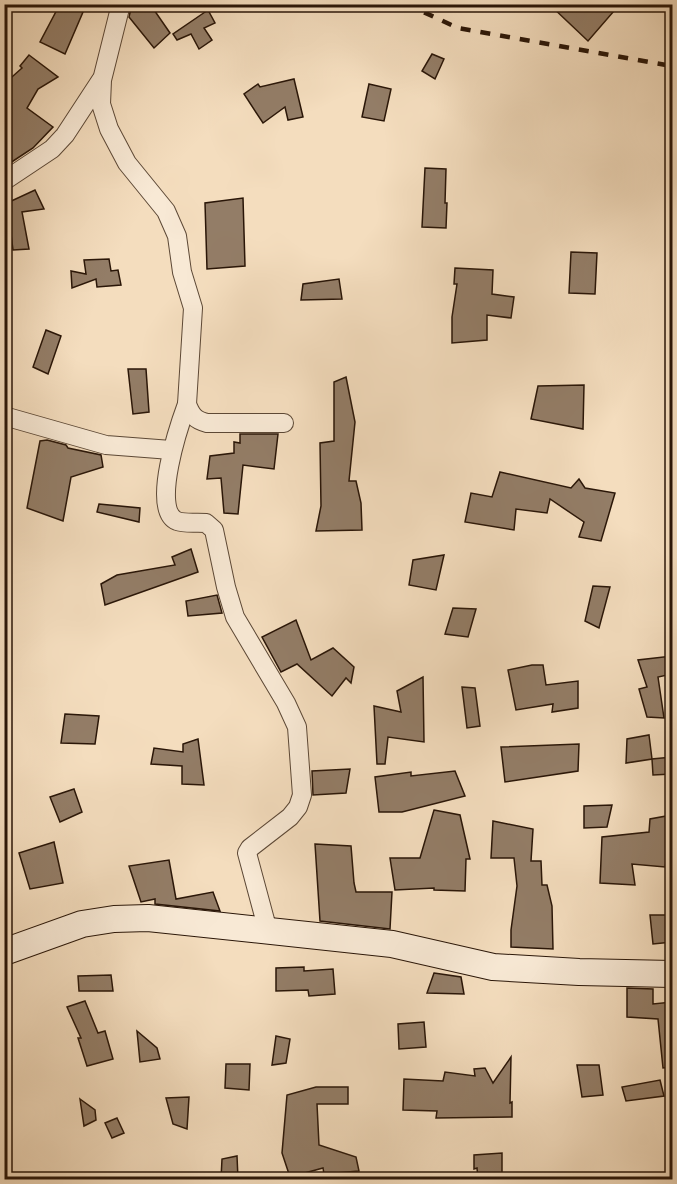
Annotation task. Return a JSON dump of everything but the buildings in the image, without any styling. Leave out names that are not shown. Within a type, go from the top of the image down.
[{"type":"street","points":[[121,4],[102,80],[101,104],[109,129],[127,163],[166,211],[177,236],[182,272],[193,308],[187,404],[171,450],[167,471],[168,506],[172,518],[178,522],[206,523],[213,530],[235,617],[286,703],[297,727],[302,795],[298,807],[290,817],[250,848],[247,853],[268,931]]},
{"type":"street","points":[[4,182],[52,149],[65,135],[102,80]]},
{"type":"street","points":[[187,404],[191,414],[197,420],[207,423],[284,423]]},
{"type":"street","points":[[4,416],[106,445],[171,450]]},
{"type":"street","points":[[4,952],[82,924],[114,919],[148,918],[392,944],[493,967],[672,974]]},
{"type":"railway","points":[[406,4],[458,28],[672,66]]}]
